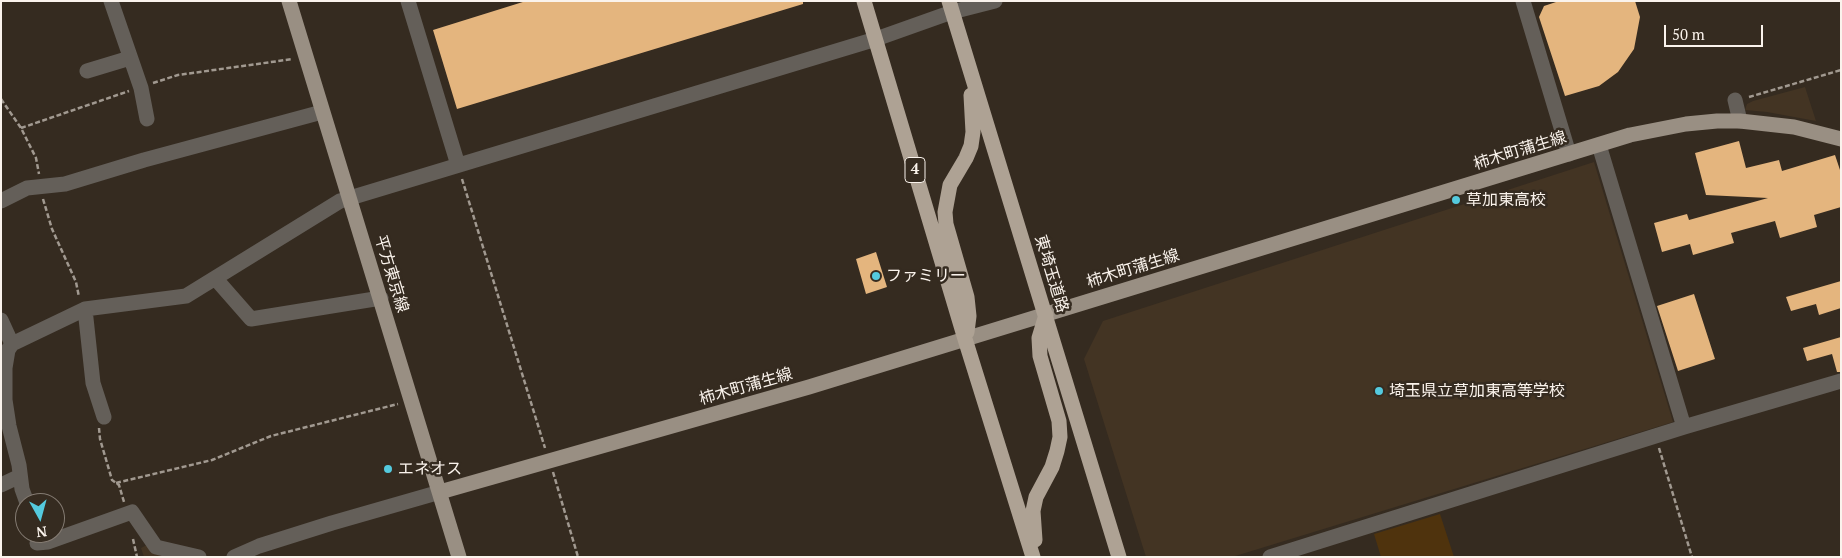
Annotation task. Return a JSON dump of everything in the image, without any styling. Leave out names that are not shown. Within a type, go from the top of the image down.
[{"type":"highway","name":"4","points":[[864,1],[1033,557]]},
{"type":"highway","name":"東埼玉道路","points":[[950,6],[1119,557]]},
{"type":"highway","name":"4","points":[[966,339],[969,316],[967,297],[946,224],[945,212],[950,185],[971,146],[973,132],[969,71]]},
{"type":"highway","points":[[1037,557],[1033,510],[1036,497],[1058,451],[1060,437],[1059,421],[1040,356],[1039,338],[1046,314]]},
{"type":"main road","name":"平方東京線","points":[[288,1],[459,557]]},
{"type":"main road","name":"柿木町蒲生線","points":[[440,492],[809,387],[1656,129],[1717,120],[1740,121],[1794,127],[1841,139]]},
{"type":"street","points":[[111,1],[141,88],[147,119]]},
{"type":"street","points":[[408,1],[458,165]]},
{"type":"street","points":[[24,493],[5,400],[7,355],[12,344],[82,310],[186,296],[340,201],[876,39],[950,6],[995,1]]},
{"type":"street","points":[[1523,1],[1569,154]]},
{"type":"street","points":[[87,71],[130,58]]},
{"type":"street","points":[[1735,100],[1740,121]]},
{"type":"street","points":[[1,201],[27,188],[65,184],[134,163],[322,112]]},
{"type":"street","points":[[1599,145],[1684,427]]},
{"type":"street","points":[[215,278],[251,319],[380,298]]},
{"type":"street","points":[[82,310],[93,383],[102,418]]},
{"type":"street","points":[[1,320],[12,344]]},
{"type":"street","points":[[1270,557],[1684,427],[1841,382]]},
{"type":"street","points":[[1,486],[20,476]]},
{"type":"street","points":[[234,557],[259,546],[440,492]]},
{"type":"street","points":[[36,544],[48,542],[132,512],[156,547],[199,557]]},
{"type":"path","points":[[1735,100],[1841,70]]},
{"type":"path","points":[[1,99],[22,128],[36,158],[41,192],[52,228],[76,282],[82,310]]},
{"type":"path","points":[[458,165],[578,557]]},
{"type":"path","points":[[116,483],[212,460],[271,436],[400,403]]},
{"type":"path","points":[[102,418],[100,439],[112,480],[119,485],[127,514]]},
{"type":"path","points":[[1655,436],[1692,557]]},
{"type":"path","points":[[132,538],[137,557]]},
{"type":"shaded area","points":[[1805,87],[1816,121],[1745,110],[1747,104],[1753,101]]},
{"type":"shaded area","name":"埼玉県立草加東高等学校","points":[[1594,162],[1673,422],[1232,557],[1146,557],[1084,359],[1103,321]]},
{"type":"shaded area","points":[[1440,514],[1454,557],[1381,557],[1374,534]]},
{"type":"shaded area","points":[[149,544],[173,557],[144,557],[141,548]]},
{"type":"building","points":[[526,1],[803,1],[803,4],[457,109],[433,30]]},
{"type":"building","points":[[1559,1],[1635,1],[1640,17],[1634,49],[1618,72],[1599,86],[1565,96],[1539,17],[1544,6]]},
{"type":"building","points":[[1739,141],[1746,168],[1779,160],[1782,171],[1835,155],[1841,173],[1841,207],[1814,215],[1817,227],[1780,238],[1775,221],[1731,233],[1734,243],[1693,255],[1690,244],[1662,252],[1654,223],[1687,214],[1689,220],[1768,198],[1706,195],[1695,153]]},
{"type":"building","points":[[876,252],[887,287],[866,294],[856,259]]},
{"type":"building","points":[[1841,281],[1841,308],[1819,315],[1816,304],[1791,311],[1786,297]]},
{"type":"building","points":[[1694,294],[1715,359],[1678,371],[1657,306]]},
{"type":"building","points":[[1841,337],[1841,372],[1837,372],[1832,354],[1807,361],[1803,348]]},
{"type":"place","name":"草加東高校","points":[[1456,200]]},
{"type":"place","name":"ファミリー","points":[[876,276]]},
{"type":"place","name":"埼玉県立草加東高等学校","points":[[1379,391]]},
{"type":"place","name":"エネオス","points":[[388,469]]}]
